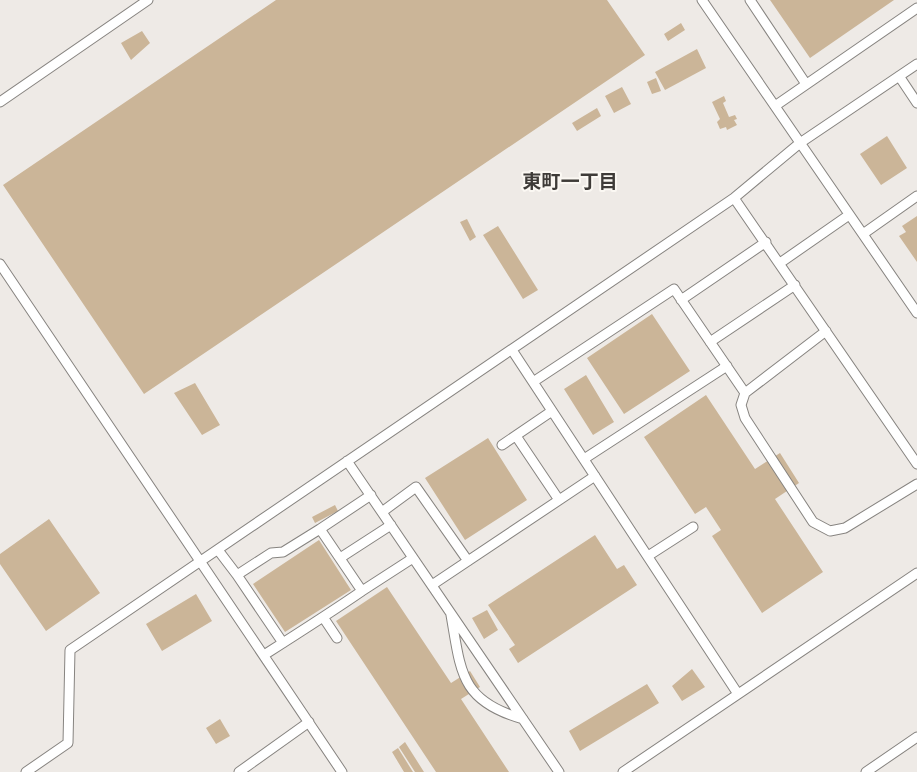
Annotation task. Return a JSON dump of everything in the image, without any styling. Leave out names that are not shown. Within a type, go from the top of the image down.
[{"type":"lane","points":[[0,102],[148,0]]},
{"type":"lane","points":[[702,0],[917,313]]},
{"type":"lane","points":[[750,0],[806,84]]},
{"type":"lane","points":[[775,106],[917,8]]},
{"type":"lane","points":[[26,772],[68,743],[70,650],[734,198],[800,143],[917,64]]},
{"type":"lane","points":[[899,76],[917,103]]},
{"type":"lane","points":[[863,234],[917,196]]},
{"type":"lane","points":[[734,198],[917,464]]},
{"type":"lane","points":[[780,263],[850,214]]},
{"type":"lane","points":[[681,300],[766,242]]},
{"type":"lane","points":[[0,264],[342,772]]},
{"type":"lane","points":[[710,342],[795,285]]},
{"type":"lane","points":[[533,382],[674,289],[745,393]]},
{"type":"lane","points":[[826,331],[745,393],[741,404],[745,418],[813,522],[830,532],[845,528],[917,484]]},
{"type":"lane","points":[[512,350],[738,694]]},
{"type":"lane","points":[[584,459],[726,366]]},
{"type":"lane","points":[[502,445],[552,411]]},
{"type":"lane","points":[[516,436],[559,500]]},
{"type":"lane","points":[[347,460],[559,772]]},
{"type":"lane","points":[[432,585],[595,476]]},
{"type":"lane","points":[[382,512],[416,488],[468,561]]},
{"type":"lane","points":[[237,575],[272,553],[283,552],[371,496]]},
{"type":"lane","points":[[340,558],[391,525]]},
{"type":"lane","points":[[648,556],[693,527]]},
{"type":"lane","points":[[320,529],[362,591]]},
{"type":"lane","points":[[218,550],[283,643]]},
{"type":"lane","points":[[264,655],[413,558]]},
{"type":"lane","points":[[623,772],[917,573]]},
{"type":"lane","points":[[450,613],[460,670],[478,698],[504,714],[523,719]]},
{"type":"lane","points":[[323,617],[337,638]]},
{"type":"lane","points":[[239,772],[309,722]]},
{"type":"lane","points":[[866,772],[917,737]]},
{"type":"building","points":[[276,0],[607,0],[645,55],[144,394],[3,185]]},
{"type":"building","points":[[770,0],[894,0],[810,58]]},
{"type":"building","points":[[681,23],[685,30],[668,41],[664,34]]},
{"type":"building","points":[[142,31],[150,43],[131,60],[121,43]]},
{"type":"building","points":[[697,49],[706,68],[665,90],[655,72]]},
{"type":"building","points":[[656,78],[661,91],[652,94],[647,82]]},
{"type":"building","points":[[622,87],[631,104],[614,113],[605,96]]},
{"type":"building","points":[[724,96],[726,101],[723,103],[729,117],[735,115],[737,119],[734,120],[737,125],[727,130],[726,127],[720,129],[717,122],[720,119],[712,102]]},
{"type":"building","points":[[597,108],[601,116],[577,131],[572,123]]},
{"type":"building","points":[[887,136],[907,168],[881,185],[860,154]]},
{"type":"building","points":[[917,216],[917,262],[899,236],[906,232],[902,226]]},
{"type":"building","points":[[467,219],[476,237],[470,241],[460,222]]},
{"type":"building","points":[[498,226],[538,290],[523,299],[483,235]]},
{"type":"building","points":[[652,314],[690,371],[624,414],[587,358]]},
{"type":"building","points":[[586,375],[614,422],[593,435],[564,389]]},
{"type":"building","points":[[195,383],[220,425],[202,435],[174,393]]},
{"type":"building","points":[[706,395],[755,469],[780,453],[799,483],[775,499],[823,572],[762,613],[712,536],[721,530],[706,507],[695,514],[644,437]]},
{"type":"building","points":[[488,438],[527,500],[465,540],[425,478]]},
{"type":"building","points":[[335,505],[338,511],[315,523],[312,517]]},
{"type":"building","points":[[49,519],[100,593],[46,631],[0,564],[0,554]]},
{"type":"building","points":[[595,535],[617,569],[624,565],[637,585],[518,663],[509,649],[515,645],[488,605]]},
{"type":"building","points":[[319,540],[351,590],[285,632],[253,584]]},
{"type":"building","points":[[387,587],[451,683],[470,671],[480,687],[461,699],[509,772],[436,772],[336,621]]},
{"type":"building","points":[[196,594],[212,621],[162,651],[146,624]]},
{"type":"building","points":[[487,610],[498,630],[484,639],[472,618]]},
{"type":"building","points":[[692,669],[705,687],[682,701],[672,686]]},
{"type":"building","points":[[647,684],[659,703],[580,751],[569,731]]},
{"type":"building","points":[[220,719],[230,736],[216,744],[206,728]]},
{"type":"building","points":[[405,742],[424,772],[415,772],[399,747]]},
{"type":"building","points":[[398,748],[413,772],[404,772],[392,752]]},
{"type":"district","name":"東町一丁目","points":[[570,182]]}]
